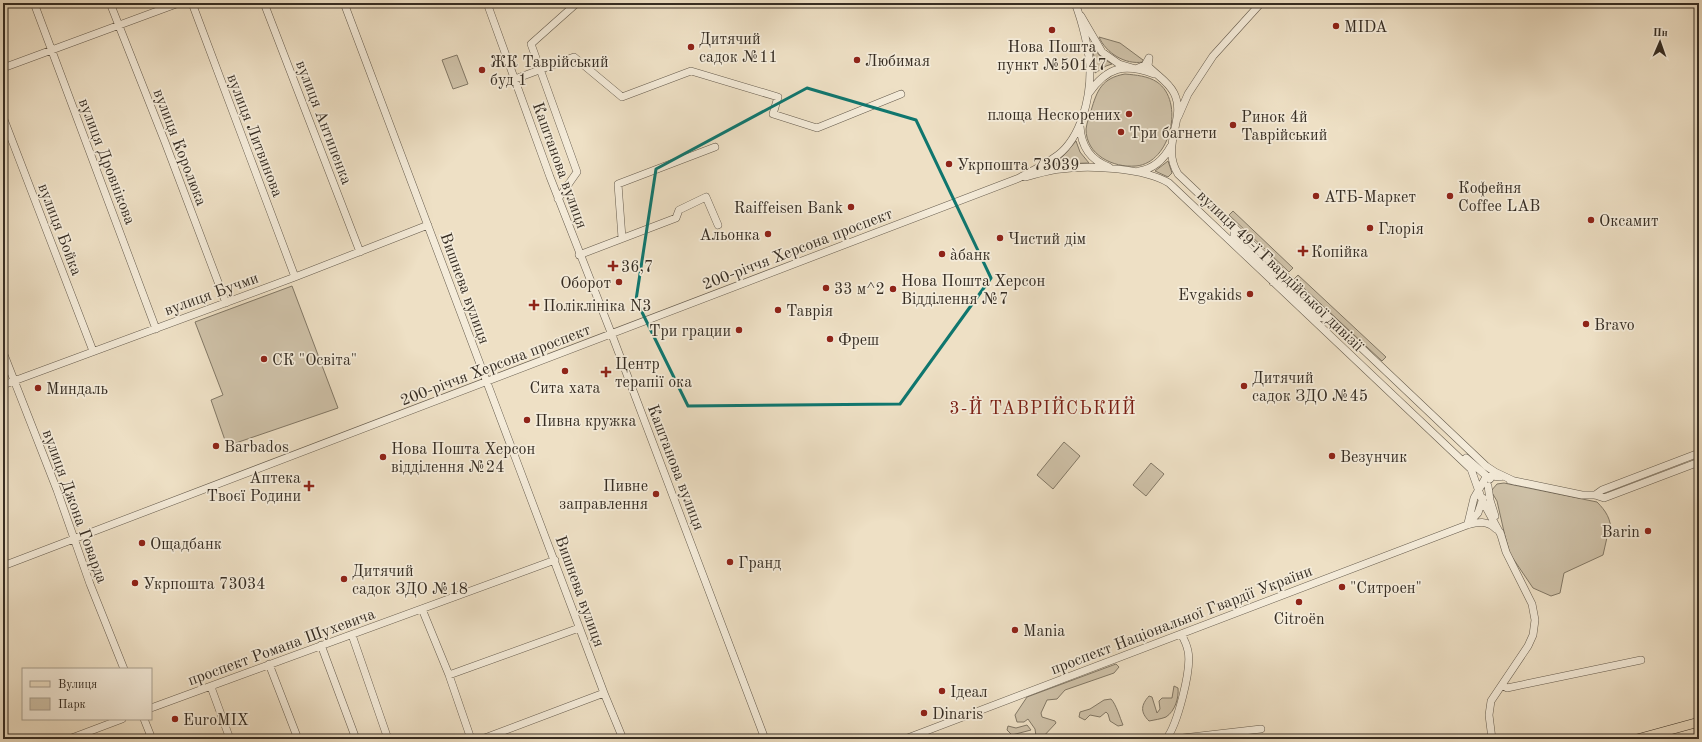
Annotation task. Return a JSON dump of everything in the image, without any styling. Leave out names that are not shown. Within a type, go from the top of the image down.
[{"type":"main road","points":[[1637,739],[1699,722]]},
{"type":"street","name":"вулиця Дровнікова","points":[[34,3],[156,328]]},
{"type":"street","name":"вулиця Королюка","points":[[110,3],[166,142],[226,303]]},
{"type":"street","points":[[3,68],[179,3]]},
{"type":"street","name":"вулиця Литвинова","points":[[192,3],[295,277]]},
{"type":"street","name":"вулиця Антипенка","points":[[264,3],[360,252]]},
{"type":"street","name":"Вишнева вулиця","points":[[344,3],[555,560],[579,628],[623,739]]},
{"type":"street","name":"Каштанова вулиця","points":[[487,3],[579,255],[612,335],[765,739]]},
{"type":"street","points":[[558,199],[577,172],[532,44],[577,3]]},
{"type":"street","points":[[1019,178],[1059,154],[1075,134],[1080,124],[1088,95],[1090,73],[1089,57],[1075,3]]},
{"type":"street","points":[[1177,120],[1191,90],[1213,56],[1261,3]]},
{"type":"street","points":[[1078,11],[1102,52],[1119,64],[1155,74]]},
{"type":"street","points":[[514,79],[574,57],[622,97],[691,71],[778,97],[773,114],[817,128],[901,94]]},
{"type":"street","points":[[1019,178],[1060,169],[1090,167],[1131,172],[1145,170],[1156,164],[1166,155],[1171,145],[1177,120],[1178,102],[1174,92],[1166,82],[1155,74],[1148,66],[1149,58],[1145,65],[1136,69],[1120,68],[1109,72],[1098,80],[1088,95]]},
{"type":"street","points":[[1174,92],[1183,96],[1191,90]]},
{"type":"street","name":"вулиця Бойка","points":[[3,117],[93,352]]},
{"type":"street","points":[[1080,124],[1084,147],[1092,157],[1102,164],[1116,170]]},
{"type":"street","name":"вулиця 49-ї Гвардійської дивізії","points":[[1171,145],[1172,162],[1178,174],[1222,218],[1334,321],[1486,466]]},
{"type":"street","points":[[622,238],[618,184],[715,147]]},
{"type":"street","name":"вулиця 49-ї Гвардійської дивізії","points":[[1131,172],[1150,174],[1169,183],[1470,469],[1474,480],[1487,482]]},
{"type":"street","name":"200-річчя Херсона проспект","points":[[3,566],[75,540],[486,381],[612,335],[719,292],[1019,178]]},
{"type":"street","points":[[579,255],[676,218],[679,210],[706,197],[718,225]]},
{"type":"street","name":"вулиця Бучми","points":[[3,386],[295,277],[428,225]]},
{"type":"street","points":[[1234,229],[1234,237],[1272,273],[1273,282],[1284,284],[1319,317],[1334,321]]},
{"type":"street","name":"вулиця Джона Говарда","points":[[3,352],[57,490],[90,584],[124,668]]},
{"type":"street","points":[[1425,427],[1437,432],[1487,482],[1514,481]]},
{"type":"street","points":[[1595,495],[1602,490],[1699,453]]},
{"type":"street","points":[[1486,466],[1514,481],[1582,495],[1595,495],[1604,498],[1699,462]]},
{"type":"street","points":[[1486,466],[1490,500],[1506,552],[1532,604],[1535,620],[1533,634],[1528,646],[1503,685],[1494,696],[1490,707],[1492,739]]},
{"type":"street","points":[[1467,525],[1474,498],[1474,480]]},
{"type":"street","points":[[1474,498],[1487,482]]},
{"type":"street","points":[[1467,525],[1478,513],[1487,482]]},
{"type":"street","points":[[1482,500],[1501,535]]},
{"type":"street","name":"проспект Національної Гвардії України","points":[[905,739],[1467,525],[1479,522],[1489,523],[1495,527],[1501,535]]},
{"type":"street","name":"проспект Романа Шухевича","points":[[152,708],[555,560]]},
{"type":"street","points":[[422,609],[449,675],[471,739]]},
{"type":"street","points":[[449,675],[579,628]]},
{"type":"street","points":[[1181,634],[1188,652],[1187,673],[1177,716],[1167,737],[1174,739],[1261,730]]},
{"type":"street","points":[[352,635],[388,739]]},
{"type":"street","points":[[322,645],[356,739]]},
{"type":"street","points":[[1503,685],[1507,688],[1641,660]]},
{"type":"street","points":[[269,664],[298,739]]},
{"type":"street","points":[[211,687],[230,739]]},
{"type":"street","points":[[482,739],[604,693]]},
{"type":"street","points":[[73,738],[119,720]]},
{"type":"street","points":[[144,720],[152,739]]},
{"type":"highlighted area","points":[[807,88],[916,120],[991,278],[900,404],[688,406],[636,300],[656,169]]},
{"type":"green space","points":[[1099,37],[1120,43],[1143,60],[1143,62],[1130,62],[1117,57],[1106,48]]},
{"type":"green space","points":[[1092,47],[1102,58],[1112,64],[1095,73],[1095,62]]},
{"type":"green space","points":[[457,55],[468,84],[453,89],[442,60]]},
{"type":"green space","points":[[1125,74],[1146,77],[1157,82],[1166,91],[1172,116],[1170,130],[1165,143],[1158,154],[1148,162],[1136,166],[1118,165],[1102,158],[1096,153],[1087,138],[1086,129],[1088,120],[1098,91],[1106,82],[1117,76]]},
{"type":"green space","points":[[1076,141],[1080,152],[1089,163],[1056,164]]},
{"type":"green space","points":[[1168,161],[1172,173],[1168,177],[1155,171]]},
{"type":"green space","points":[[1233,211],[1293,268],[1289,272],[1229,215]]},
{"type":"green space","points":[[1298,275],[1386,357],[1382,361],[1294,279]]},
{"type":"green space","name":"СК \"Освіта\"","points":[[292,286],[338,408],[227,446],[211,400],[223,395],[195,322]]},
{"type":"green space","points":[[1064,442],[1080,456],[1053,489],[1037,475]]},
{"type":"green space","points":[[1151,463],[1164,474],[1146,496],[1133,485]]},
{"type":"green space","points":[[1504,483],[1597,502],[1607,516],[1610,523],[1611,532],[1608,533],[1603,555],[1564,573],[1560,593],[1551,596],[1533,588],[1510,554],[1497,501],[1491,491],[1497,484]]},
{"type":"green space","points":[[1116,664],[1119,667],[1114,673],[1065,690],[1057,699],[1047,700],[1041,713],[1042,717],[1055,721],[1056,723],[1041,739],[1036,736],[1035,729],[1028,719],[1024,722],[1017,722],[1015,715],[1027,697]]},
{"type":"green space","points":[[1174,686],[1178,688],[1178,696],[1172,711],[1166,717],[1149,721],[1143,712],[1143,705],[1146,699],[1149,696],[1152,697],[1157,713],[1160,709],[1159,701],[1162,698],[1172,698]]},
{"type":"green space","points":[[1111,699],[1123,725],[1118,726],[1110,721],[1106,712],[1100,717],[1090,715],[1085,720],[1079,717],[1080,712],[1090,709],[1104,700]]},
{"type":"green space","points":[[1027,725],[1031,730],[1012,735],[1007,730],[1008,726],[1016,728]]},
{"type":"place","name":"MIDA","points":[[1336,26]]},
{"type":"place","name":"Нова Пошта пункт №50147","points":[[1052,30]]},
{"type":"place","name":"Дитячий садок №11","points":[[691,47]]},
{"type":"place","name":"Любимая","points":[[857,60]]},
{"type":"place","name":"ЖК Таврійський буд 1","points":[[482,70]]},
{"type":"place","name":"площа Нескорених","points":[[1129,114]]},
{"type":"place","name":"Ринок 4й Таврійський","points":[[1233,125]]},
{"type":"place","name":"Три багнети","points":[[1121,132]]},
{"type":"place","name":"Укрпошта 73039","points":[[949,164]]},
{"type":"place","name":"АТБ-Маркет","points":[[1316,196]]},
{"type":"place","name":"Кофейня Coffee LAB","points":[[1450,196]]},
{"type":"place","name":"Raiffeisen Bank","points":[[851,207]]},
{"type":"place","name":"Оксамит","points":[[1591,220]]},
{"type":"place","name":"Глорія","points":[[1370,228]]},
{"type":"place","name":"Альонка","points":[[768,234]]},
{"type":"place","name":"Чистий дім","points":[[1000,238]]},
{"type":"place","name":"Копійка","points":[[1303,251]]},
{"type":"place","name":"а̀банк","points":[[942,254]]},
{"type":"place","name":"36,7","points":[[613,266]]},
{"type":"place","name":"Оборот","points":[[619,282]]},
{"type":"place","name":"33 м^2","points":[[826,288]]},
{"type":"place","name":"Нова Пошта Херсон Відділення №7","points":[[893,289]]},
{"type":"place","name":"Evgakids","points":[[1250,294]]},
{"type":"place","name":"Поліклініка N3","points":[[534,305]]},
{"type":"place","name":"Таврія","points":[[778,310]]},
{"type":"place","name":"Bravo","points":[[1586,324]]},
{"type":"place","name":"Три грации","points":[[739,330]]},
{"type":"place","name":"Фреш","points":[[830,339]]},
{"type":"place","name":"СК \"Освіта\"","points":[[264,359]]},
{"type":"place","name":"Сита хата","points":[[565,371]]},
{"type":"place","name":"Центр терапії ока","points":[[606,372]]},
{"type":"place","name":"Дитячий садок ЗДО №45","points":[[1244,386]]},
{"type":"place","name":"Миндаль","points":[[38,388]]},
{"type":"place","name":"Пивна кружка","points":[[527,420]]},
{"type":"place","name":"Barbados","points":[[216,446]]},
{"type":"place","name":"Везунчик","points":[[1332,456]]},
{"type":"place","name":"Нова Пошта Херсон відділення №24","points":[[383,457]]},
{"type":"place","name":"Аптека Твоєї Родини","points":[[309,486]]},
{"type":"place","name":"Пивне заправлення","points":[[656,494]]},
{"type":"place","name":"Barin","points":[[1648,531]]},
{"type":"place","name":"Ощадбанк","points":[[142,543]]},
{"type":"place","name":"Гранд","points":[[730,562]]},
{"type":"place","name":"Дитячий садок ЗДО №18","points":[[344,579]]},
{"type":"place","name":"Укрпошта 73034","points":[[135,583]]},
{"type":"place","name":"\"Ситроен\"","points":[[1342,587]]},
{"type":"place","name":"Citroën","points":[[1299,602]]},
{"type":"place","name":"Mania","points":[[1015,630]]},
{"type":"place","name":"Ідеал","points":[[942,691]]},
{"type":"place","name":"Dinaris","points":[[924,713]]},
{"type":"place","name":"EuroMIX","points":[[175,719]]},
{"type":"district","name":"3-Й ТАВРІЙСЬКИЙ","points":[[1043,408]]}]
